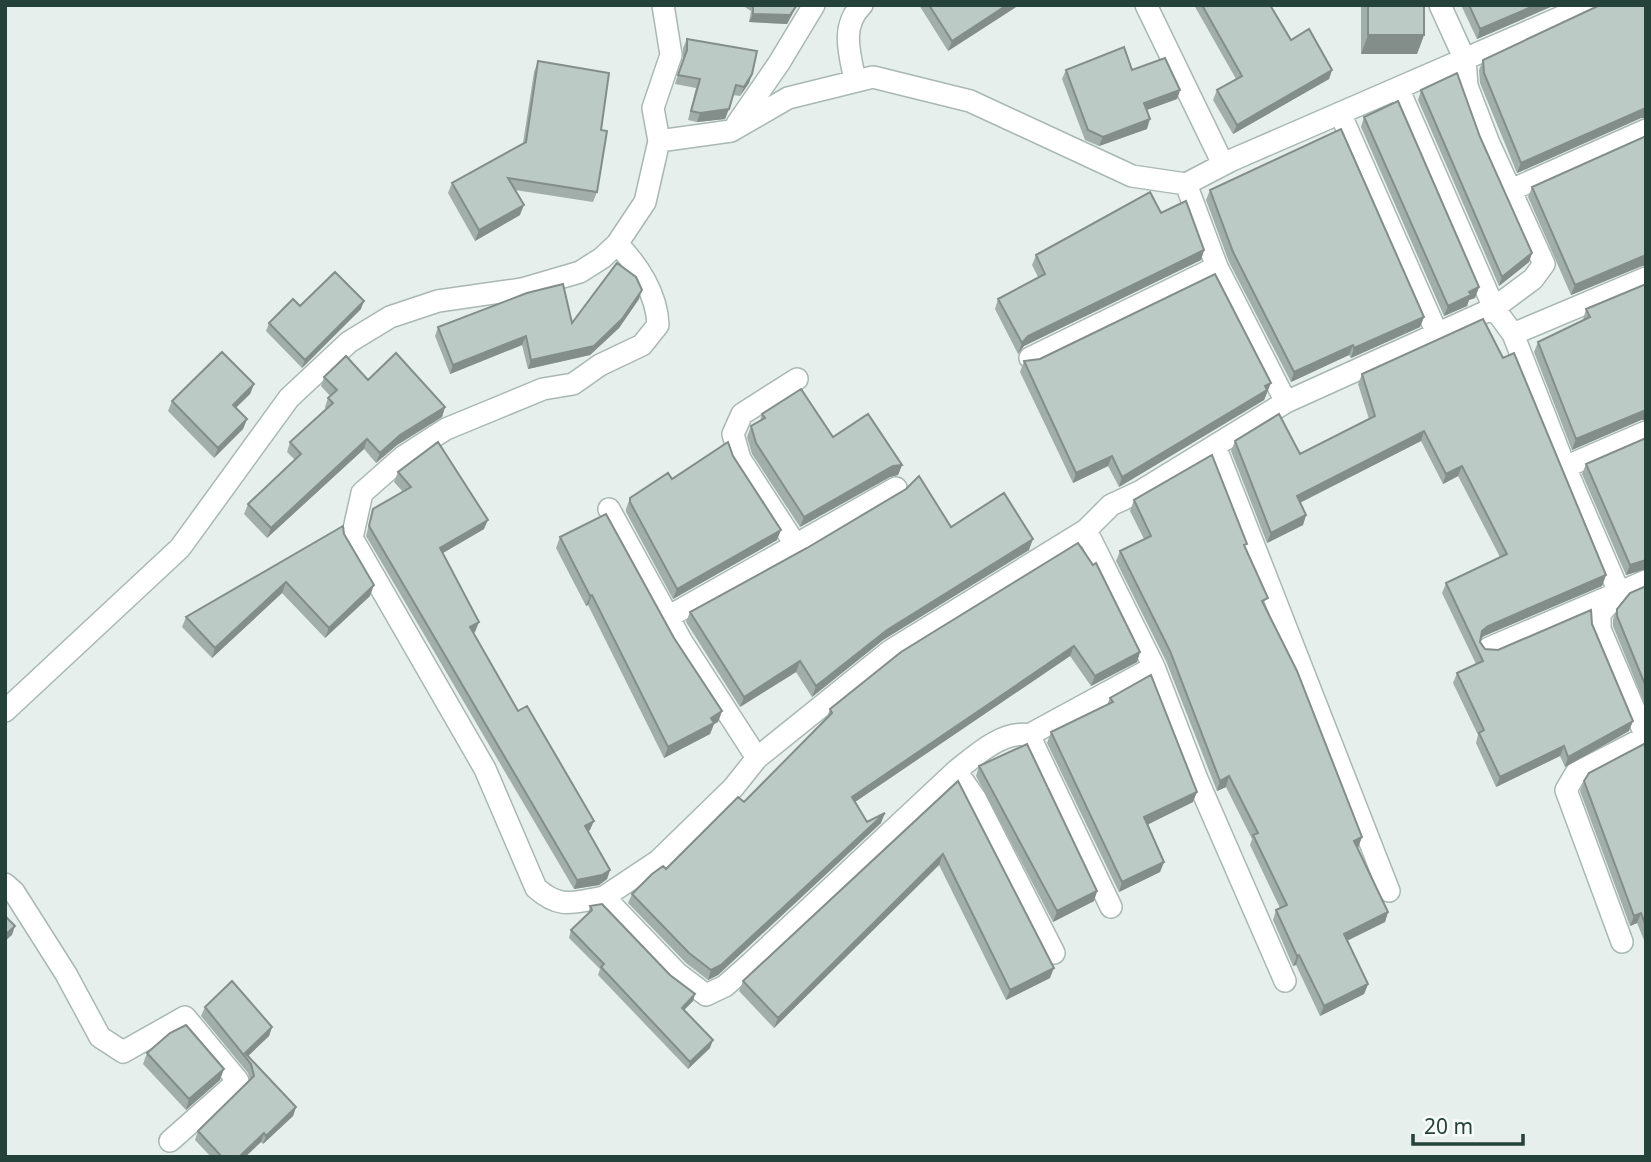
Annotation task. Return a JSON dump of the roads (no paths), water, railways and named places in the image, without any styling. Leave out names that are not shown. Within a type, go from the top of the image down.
[{"type":"street","points":[[5,711],[180,548],[289,398],[349,342],[390,317],[438,301],[522,289],[580,272],[617,244],[645,202],[653,155],[659,141],[653,108],[671,55],[663,5]]},
{"type":"street","points":[[732,131],[779,63],[814,5]]},
{"type":"street","points":[[855,80],[846,39],[856,11],[862,5]]},
{"type":"street","points":[[1146,5],[1223,164]]},
{"type":"street","points":[[617,244],[636,263],[654,301],[658,325],[642,345],[600,365],[573,384],[543,389],[446,429],[404,456],[362,493],[352,538],[485,769],[536,888],[552,902],[562,903],[604,897],[657,861],[733,788],[757,758],[890,651],[1086,530],[1111,505],[1141,491],[1286,402],[1436,331],[1494,307],[1533,279],[1544,264],[1466,86],[1465,60],[1440,5]]},
{"type":"street","points":[[659,141],[732,131],[788,98],[873,77],[970,101],[1132,176],[1186,184],[1223,164],[1589,5]]},
{"type":"street","points":[[1398,88],[1494,307],[1513,334],[1565,467],[1619,592]]},
{"type":"street","points":[[1340,113],[1436,331]]},
{"type":"street","points":[[1511,190],[1646,130]]},
{"type":"street","points":[[1186,184],[1217,267],[1286,402]]},
{"type":"street","points":[[1030,358],[1217,267]]},
{"type":"street","points":[[1513,334],[1646,278]]},
{"type":"street","points":[[797,379],[742,414],[733,434],[740,459],[797,547]]},
{"type":"street","points":[[1565,467],[1646,432]]},
{"type":"street","points":[[1215,446],[1389,891]]},
{"type":"street","points":[[668,617],[797,547],[896,488]]},
{"type":"street","points":[[609,509],[705,681],[757,758]]},
{"type":"street","points":[[1086,530],[1154,667],[1197,779],[1286,981]]},
{"type":"street","points":[[1489,648],[1646,581]]},
{"type":"street","points":[[1619,592],[1600,614],[1600,629],[1633,702],[1645,737],[1576,773],[1566,790],[1622,942]]},
{"type":"street","points":[[604,897],[677,973],[706,995],[725,986],[751,963],[956,771],[979,753],[1016,733],[1029,735],[1154,667]]},
{"type":"street","points":[[1029,735],[1111,908]]},
{"type":"street","points":[[956,771],[975,798],[1054,953]]},
{"type":"street","points":[[5,884],[15,892],[66,974],[100,1037],[123,1052],[185,1017],[238,1081],[170,1141]]}]
